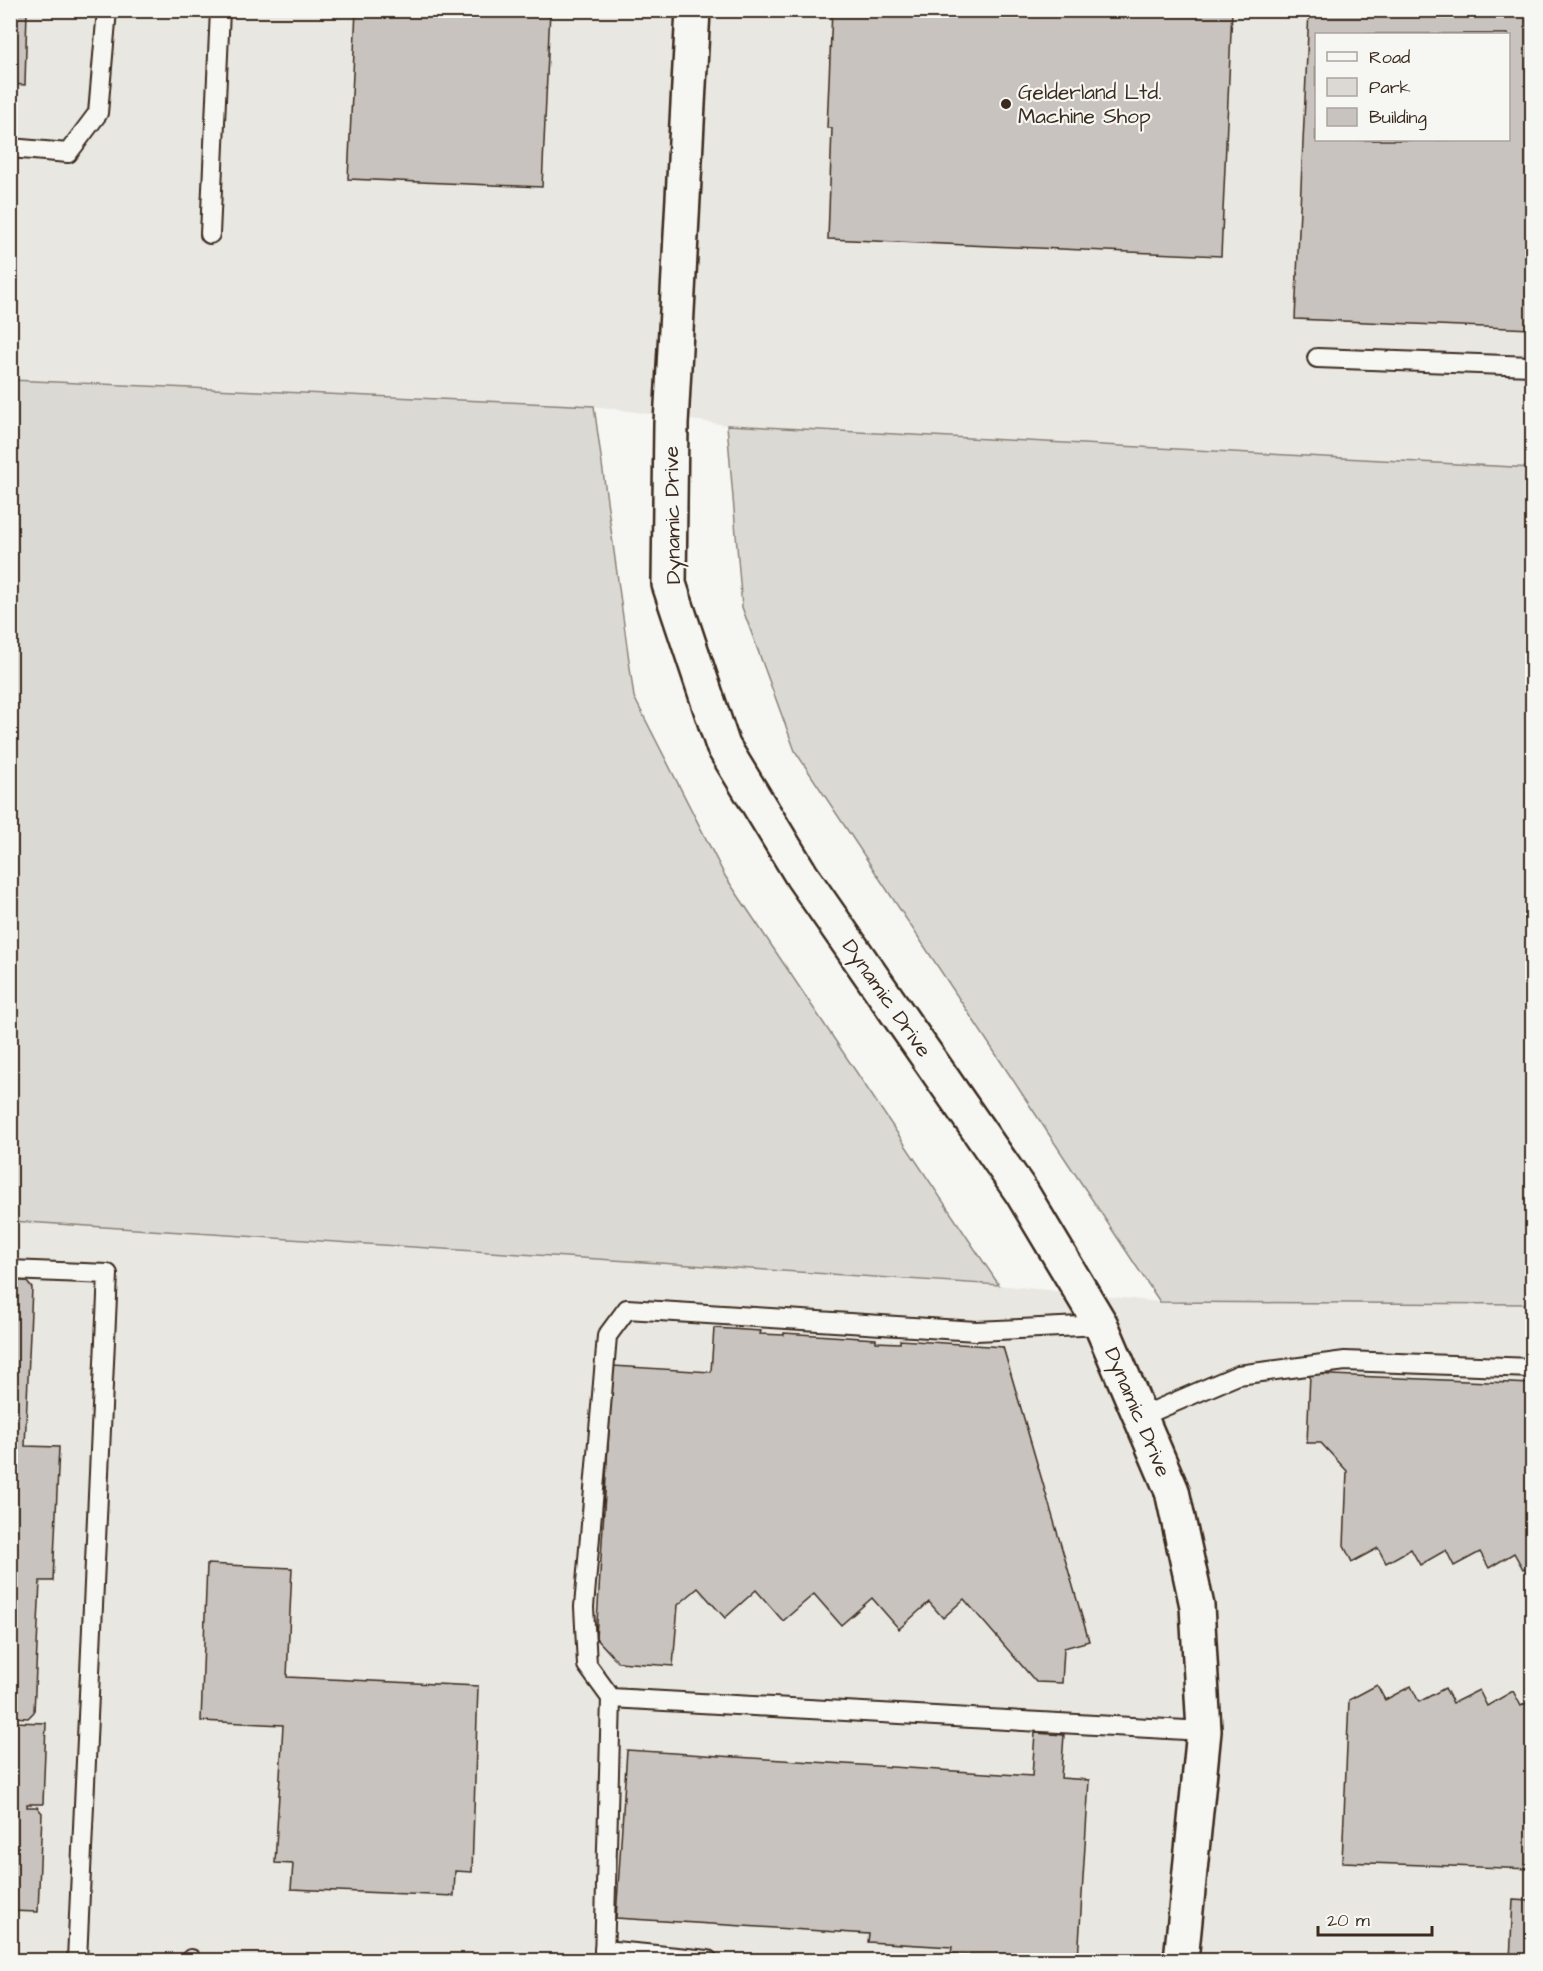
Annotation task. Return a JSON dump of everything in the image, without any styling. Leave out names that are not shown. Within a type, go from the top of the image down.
[{"type":"street","name":"Dynamic Drive","points":[[693,10],[671,424],[669,584],[723,746],[802,876],[1022,1193],[1101,1325],[1172,1491],[1197,1606],[1204,1731],[1181,1960]]},
{"type":"lane","points":[[10,148],[68,153],[98,113],[107,10]]},
{"type":"lane","points":[[210,234],[220,10]]},
{"type":"lane","points":[[1317,358],[1533,366]]},
{"type":"lane","points":[[10,1270],[108,1274],[77,1960]]},
{"type":"lane","points":[[708,1960],[604,1955],[611,1698],[587,1665],[584,1607],[606,1336],[627,1310],[976,1331],[1101,1325]]},
{"type":"lane","points":[[1140,1417],[1238,1375],[1345,1361],[1533,1368]]},
{"type":"lane","points":[[611,1698],[1204,1731]]},
{"type":"shaded area","points":[[10,11],[1532,11],[1532,468],[727,425],[594,406],[11,380]]},
{"type":"shaded area","points":[[10,1221],[999,1285],[1160,1302],[1532,1304],[1532,1960],[137,1960],[11,1956]]},
{"type":"green space","points":[[11,380],[594,406],[634,697],[725,876],[999,1285],[11,1221]]},
{"type":"green space","points":[[727,425],[1532,468],[1532,1304],[1160,1302],[795,751],[742,607]]},
{"type":"building","points":[[10,10],[27,10],[25,85],[10,84]]},
{"type":"building","points":[[356,10],[550,10],[542,187],[348,179]]},
{"type":"building","points":[[832,10],[1232,10],[1221,256],[828,239],[832,128],[827,128]]},
{"type":"building","points":[[1309,10],[1532,10],[1532,329],[1295,319]]},
{"type":"building","points":[[10,1280],[26,1281],[32,1288],[25,1446],[59,1447],[53,1581],[40,1581],[34,1712],[28,1718],[12,1717],[12,1722],[46,1723],[43,1804],[27,1804],[27,1807],[37,1807],[42,1813],[38,1912],[10,1911]]},
{"type":"building","points":[[714,1328],[761,1331],[760,1334],[784,1335],[784,1333],[876,1339],[876,1342],[900,1343],[900,1340],[1003,1347],[1089,1641],[1064,1648],[1062,1683],[1036,1682],[964,1599],[943,1618],[929,1602],[899,1629],[872,1598],[841,1625],[814,1594],[783,1621],[756,1590],[725,1618],[698,1588],[678,1605],[673,1666],[618,1662],[596,1638],[613,1366],[711,1372]]},
{"type":"building","points":[[1310,1374],[1532,1384],[1532,1564],[1523,1569],[1514,1553],[1489,1568],[1480,1552],[1454,1566],[1446,1550],[1420,1565],[1411,1549],[1386,1563],[1378,1548],[1352,1562],[1344,1546],[1347,1471],[1321,1443],[1307,1443]]},
{"type":"building","points":[[207,1564],[292,1568],[287,1677],[478,1686],[472,1872],[455,1871],[454,1896],[291,1889],[293,1864],[275,1863],[283,1725],[201,1721]]},
{"type":"building","points":[[1377,1685],[1385,1700],[1411,1686],[1419,1702],[1445,1688],[1453,1703],[1479,1690],[1487,1706],[1513,1691],[1521,1706],[1532,1700],[1532,1869],[1342,1862],[1349,1700]]},
{"type":"building","points":[[1035,1733],[1064,1735],[1061,1778],[1089,1780],[1078,1960],[951,1954],[952,1947],[868,1942],[869,1934],[616,1918],[627,1750],[1032,1776]]},
{"type":"building","points":[[1513,1900],[1532,1901],[1532,1960],[1510,1960]]},
{"type":"place","name":"Gelderland Ltd. Machine Shop","points":[[1006,104]]}]
